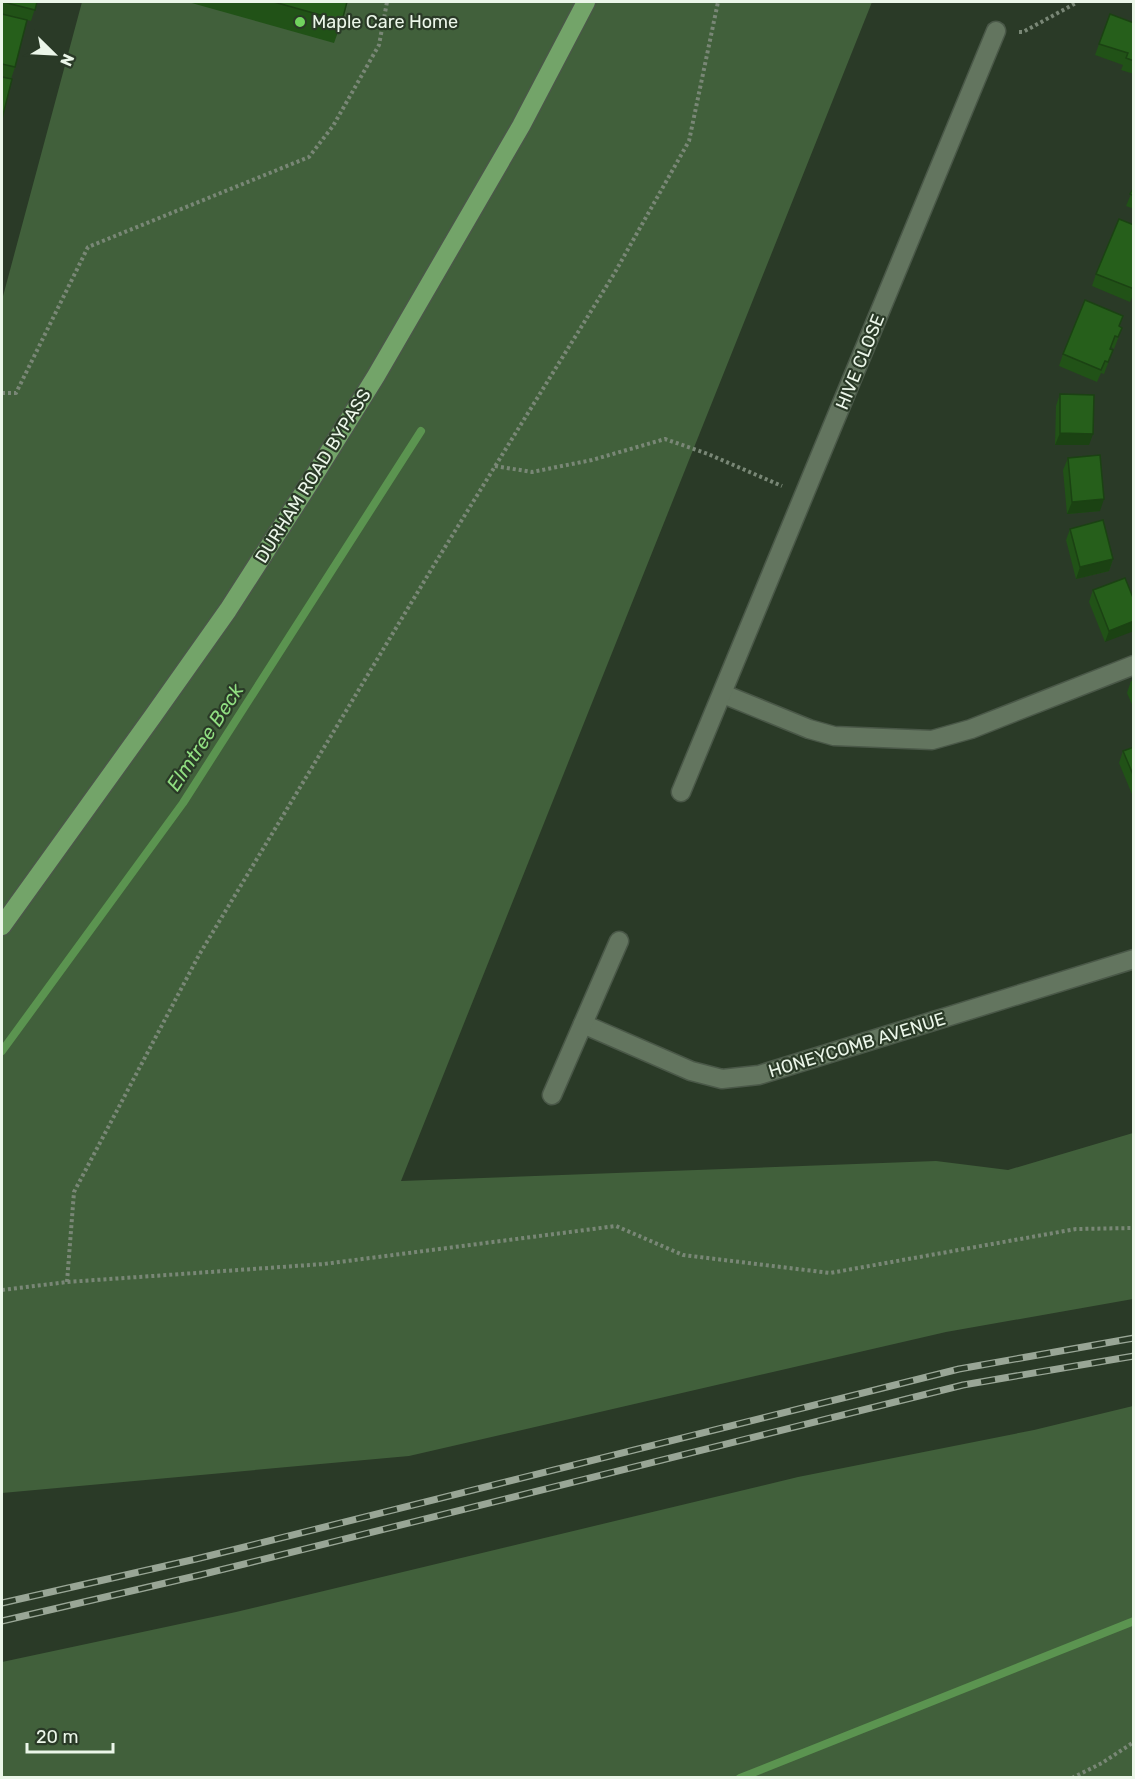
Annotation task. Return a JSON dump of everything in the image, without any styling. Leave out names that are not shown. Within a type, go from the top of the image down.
[{"type":"main road","name":"DURHAM ROAD BYPASS","points":[[2,926],[221,620],[309,484],[376,376],[521,126],[586,2]]},
{"type":"street","name":"HIVE CLOSE","points":[[681,792],[996,31]]},
{"type":"street","points":[[723,694],[809,729],[834,736],[932,740],[971,729],[1134,665]]},
{"type":"street","points":[[552,1095],[619,941]]},
{"type":"street","name":"HONEYCOMB AVENUE","points":[[583,1024],[691,1071],[722,1079],[759,1075],[1134,959]]},
{"type":"path","points":[[2,393],[16,393],[88,248],[309,157],[333,126],[379,45],[387,2]]},
{"type":"path","points":[[67,1282],[74,1192],[199,955],[614,274],[689,141],[718,2]]},
{"type":"path","points":[[996,31],[1023,32],[1076,3]]},
{"type":"path","points":[[495,466],[532,472],[592,460],[664,439],[708,454],[805,496]]},
{"type":"path","points":[[2,1290],[67,1282],[324,1264],[616,1226],[683,1255],[830,1273],[1076,1229],[1134,1228]]},
{"type":"path","points":[[1072,1778],[1102,1763],[1134,1742]]},
{"type":"green space","points":[[82,2],[872,2],[401,1181],[936,1161],[1008,1170],[1133,1133],[1133,1299],[946,1332],[409,1456],[2,1493],[2,300]]},
{"type":"green space","points":[[1133,1406],[1133,1777],[2,1777],[2,1662],[236,1612],[798,1477],[1034,1430]]},
{"type":"building","points":[[3,2],[37,2],[35,10]]},
{"type":"building","points":[[274,2],[347,2],[342,21]]},
{"type":"building","points":[[2,14],[27,20],[15,67],[2,64]]},
{"type":"building","points":[[1110,14],[1134,23],[1134,61],[1126,58],[1128,53],[1099,44]]},
{"type":"building","points":[[2,77],[12,79],[2,119]]},
{"type":"building","points":[[1119,219],[1134,225],[1134,289],[1096,274]]},
{"type":"building","points":[[1085,300],[1123,316],[1119,326],[1122,328],[1118,337],[1115,336],[1108,362],[1105,361],[1101,370],[1063,354]]},
{"type":"building","points":[[1060,394],[1094,395],[1093,434],[1060,433]]},
{"type":"building","points":[[1100,455],[1104,499],[1072,502],[1068,458]]},
{"type":"building","points":[[1103,520],[1113,559],[1080,567],[1070,529]]},
{"type":"building","points":[[1125,578],[1134,600],[1134,621],[1109,631],[1093,590]]},
{"type":"building","points":[[1134,747],[1134,777],[1123,751]]},
{"type":"waterway","name":"Elmtree Beck","points":[[2,1051],[183,803],[421,431]]},
{"type":"waterway","points":[[740,1778],[1134,1621]]},
{"type":"railway","points":[[2,1603],[196,1559],[959,1369],[1134,1338]]},
{"type":"railway","points":[[2,1621],[200,1575],[963,1385],[1134,1356]]},
{"type":"place","name":"Maple Care Home","points":[[300,22]]}]
